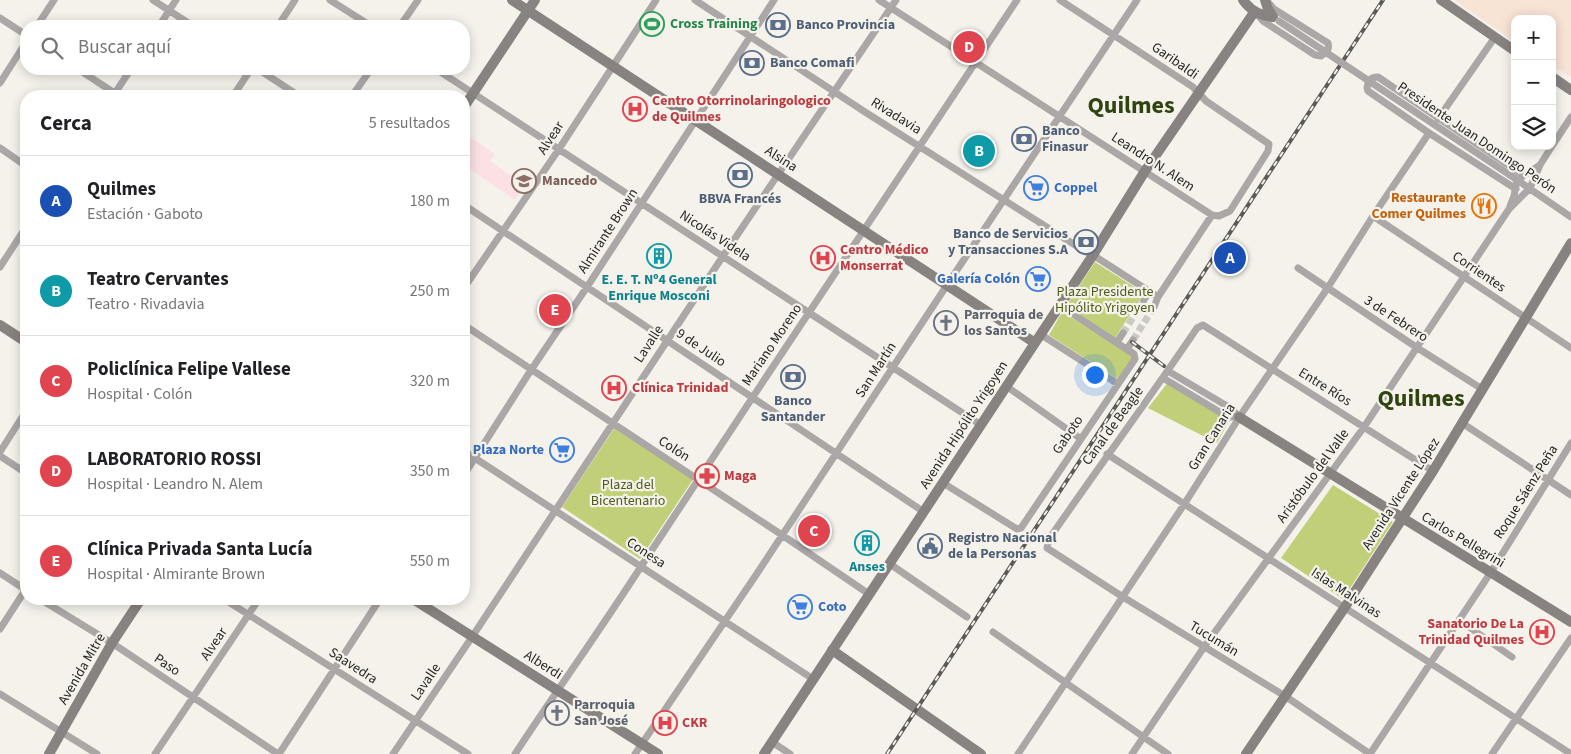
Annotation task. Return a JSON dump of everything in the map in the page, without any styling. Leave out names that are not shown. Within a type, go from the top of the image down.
[{"type":"main road","name":"Alsina","points":[[512,0],[947,285],[1037,338]]},
{"type":"main road","points":[[470,98],[535,0]]},
{"type":"main road","points":[[1243,0],[1254,11],[1276,19]]},
{"type":"main road","points":[[1265,0],[1268,9],[1276,19]]},
{"type":"main road","points":[[1441,0],[1511,48]]},
{"type":"main road","name":"Avenida Hipólito Yrigoyen","points":[[764,754],[1059,305],[1089,253],[1254,11]]},
{"type":"main road","points":[[1556,80],[1571,90]]},
{"type":"main road","name":"Avenida Vicente López","points":[[1246,754],[1433,471],[1571,243]]},
{"type":"main road","points":[[0,325],[20,338]]},
{"type":"main road","name":"Carlos Pellegrini","points":[[1239,417],[1571,622]]},
{"type":"main road","name":"Avenida Mitre","points":[[49,754],[112,644],[137,605]]},
{"type":"main road","name":"Alberdi","points":[[422,605],[658,754]]},
{"type":"main road","points":[[832,650],[981,754]]},
{"type":"street","points":[[41,20],[54,0]]},
{"type":"street","points":[[153,0],[183,20]]},
{"type":"street","points":[[163,20],[176,0]]},
{"type":"street","points":[[282,20],[295,0]]},
{"type":"street","points":[[330,0],[362,20]]},
{"type":"street","points":[[404,20],[418,0]]},
{"type":"street","name":"Alvear","points":[[470,279],[559,149],[656,0]]},
{"type":"street","name":"Rivadavia","points":[[695,0],[835,92],[1158,297]]},
{"type":"street","name":"Almirante Brown","points":[[470,466],[774,0]]},
{"type":"street","name":"Leandro N. Alem","points":[[879,0],[975,64],[1212,215]]},
{"type":"street","name":"Lavalle","points":[[393,754],[723,256],[896,0]]},
{"type":"street","name":"Mariano Moreno","points":[[515,754],[1017,0]]},
{"type":"street","name":"Garibaldi","points":[[1060,0],[1193,87],[1206,101],[1269,144],[1269,148],[1232,209],[1226,214],[1212,215]]},
{"type":"street","name":"San Martín","points":[[635,754],[725,622],[1005,200],[1058,116],[1137,0]]},
{"type":"street","points":[[1254,11],[1263,21],[1315,55],[1321,56],[1326,52],[1329,46],[1328,43],[1274,9],[1265,0]]},
{"type":"street","points":[[0,18],[20,31]]},
{"type":"street","name":"Presidente Juan Domingo Perón","points":[[1276,19],[1571,217]]},
{"type":"street","points":[[1438,118],[1495,37]]},
{"type":"street","points":[[0,83],[20,51]]},
{"type":"street","points":[[87,75],[108,90]]},
{"type":"street","points":[[118,90],[127,75]]},
{"type":"street","points":[[237,90],[247,75]]},
{"type":"street","points":[[267,75],[290,90]]},
{"type":"street","points":[[356,90],[367,75]]},
{"type":"street","name":"Nicolás Videla","points":[[445,75],[468,90]]},
{"type":"street","name":"Presidente Juan Domingo Perón","points":[[1516,189],[1368,91],[1368,81],[1371,78],[1378,77],[1523,175]]},
{"type":"street","name":"Nicolás Videla","points":[[470,91],[981,425]]},
{"type":"street","name":"Aristóbulo del Valle","points":[[1556,140],[1571,117]]},
{"type":"street","name":"Gran Canaria","points":[[1018,754],[1185,503],[1239,417],[1328,289],[1373,216],[1429,133]]},
{"type":"street","points":[[0,148],[20,162]]},
{"type":"street","name":"Aristóbulo del Valle","points":[[1508,209],[1530,188],[1540,164],[1549,150]]},
{"type":"street","name":"Aristóbulo del Valle","points":[[1132,754],[1204,647],[1364,427],[1508,209],[1516,189],[1517,180],[1540,164]]},
{"type":"street","name":"9 de Julio","points":[[470,209],[924,512]]},
{"type":"street","points":[[1154,307],[1158,297],[1212,215]]},
{"type":"street","name":"Corrientes","points":[[1373,216],[1571,348]]},
{"type":"street","points":[[0,267],[20,236]]},
{"type":"street","name":"3 de Febrero","points":[[1298,268],[1482,389]]},
{"type":"street","points":[[1144,300],[1149,292]]},
{"type":"street","points":[[1059,305],[1128,349],[1133,340]]},
{"type":"street","name":"Entre Ríos","points":[[1203,325],[1433,471]]},
{"type":"street","name":"Canal de Beagle","points":[[1047,545],[1049,539],[1107,454],[1197,328],[1203,325]]},
{"type":"street","name":"Colón","points":[[470,329],[869,594]]},
{"type":"street","points":[[1117,342],[1123,333]]},
{"type":"street","points":[[1037,338],[1118,384]]},
{"type":"street","name":"Gaboto","points":[[943,483],[1017,529],[1022,528],[1135,356],[1128,349]]},
{"type":"street","name":"Carlos Pellegrini","points":[[1168,371],[1232,409],[1239,417]]},
{"type":"street","name":"Carlos Pellegrini","points":[[1162,378],[1228,417],[1239,417]]},
{"type":"street","points":[[1006,386],[1081,439]]},
{"type":"street","points":[[0,452],[20,420]]},
{"type":"street","points":[[1462,423],[1571,495]]},
{"type":"street","name":"Roque Sáenz Peña","points":[[1370,754],[1491,572],[1571,443]]},
{"type":"street","name":"Islas Malvinas","points":[[1107,454],[1345,606],[1571,754]]},
{"type":"street","name":"Conesa","points":[[470,455],[813,679]]},
{"type":"street","points":[[0,456],[20,469]]},
{"type":"street","name":"Tucumán","points":[[1047,545],[1048,550],[1285,696],[1370,754]]},
{"type":"street","points":[[890,564],[967,616]]},
{"type":"street","points":[[0,573],[20,586]]},
{"type":"street","points":[[0,629],[20,599]]},
{"type":"street","name":"Paso","points":[[50,605],[278,754]]},
{"type":"street","name":"Saavedra","points":[[234,605],[468,754]]},
{"type":"street","name":"Alvear","points":[[155,754],[255,605]]},
{"type":"street","points":[[278,754],[376,605]]},
{"type":"street","points":[[1459,620],[1512,657]]},
{"type":"street","points":[[993,632],[1168,754]]},
{"type":"street","points":[[1492,754],[1571,638]]},
{"type":"street","points":[[0,694],[97,754]]},
{"type":"street","points":[[772,742],[790,754]]},
{"type":"shaded area","points":[[1454,0],[1571,0],[1571,77],[1556,68],[1556,15],[1511,15],[1511,39]]},
{"type":"shaded area","points":[[470,137],[495,154],[490,161],[525,185],[515,200],[470,169]]},
{"type":"green space","name":"Plaza Presidente Hipólito Yrigoyen","points":[[1095,262],[1144,293],[1115,338],[1066,306]]},
{"type":"green space","points":[[1062,312],[1133,356],[1119,380],[1049,335]]},
{"type":"green space","points":[[1169,381],[1232,416],[1217,443],[1148,408]]},
{"type":"green space","name":"Plaza del Bicentenario","points":[[615,427],[694,478],[640,559],[562,507]]},
{"type":"green space","points":[[1333,485],[1393,522],[1343,599],[1281,558]]},
{"type":"tunnel","points":[[1123,333],[1144,300]]},
{"type":"tunnel","points":[[1133,340],[1154,307]]},
{"type":"railway","points":[[887,754],[1383,0]]},
{"type":"railway","points":[[1132,342],[1164,366]]},
{"type":"place","name":"Cross Training","points":[[652,24]]},
{"type":"place","name":"Banco Provincia","points":[[778,25]]},
{"type":"place","name":"LABORATORIO ROSSI","points":[[969,47]]},
{"type":"place","name":"Banco Comafi","points":[[752,63]]},
{"type":"place","name":"Centro Otorrinolaringologico de Quilmes","points":[[635,109]]},
{"type":"place","name":"Banco Finasur","points":[[1024,139]]},
{"type":"place","name":"Teatro Cervantes","points":[[979,151]]},
{"type":"place","name":"BBVA Francés","points":[[740,175]]},
{"type":"place","name":"Mancedo","points":[[524,181]]},
{"type":"place","name":"Coppel","points":[[1036,188]]},
{"type":"place","name":"Restaurante Comer Quilmes","points":[[1484,206]]},
{"type":"place","name":"Banco de Servicios y Transacciones S.A","points":[[1086,242]]},
{"type":"place","name":"E. E. T. Nº4 General Enrique Mosconi","points":[[659,256]]},
{"type":"place","name":"Centro Médico Monserrat","points":[[823,258]]},
{"type":"place","name":"Quilmes","points":[[1230,258]]},
{"type":"place","name":"Galería Colón","points":[[1038,279]]},
{"type":"place","name":"Clínica Privada Santa Lucía","points":[[555,310]]},
{"type":"place","name":"Parroquia de los Santos","points":[[946,323]]},
{"type":"place","name":"Banco Santander","points":[[793,377]]},
{"type":"place","name":"Clínica Trinidad","points":[[614,388]]},
{"type":"place","name":"Plaza Norte","points":[[562,450]]},
{"type":"place","name":"Maga","points":[[707,476]]},
{"type":"place","name":"Policlínica Felipe Vallese","points":[[814,531]]},
{"type":"place","name":"Anses","points":[[867,543]]},
{"type":"place","name":"Registro Nacional de la Personas","points":[[930,546]]},
{"type":"place","name":"Coto","points":[[800,607]]},
{"type":"place","name":"Sanatorio De La Trinidad Quilmes","points":[[1542,632]]},
{"type":"place","name":"Parroquia San José","points":[[557,713]]},
{"type":"place","name":"CKR","points":[[665,723]]},
{"type":"district","name":"Quilmes","points":[[1131,105]]},
{"type":"district","name":"Quilmes","points":[[1421,398]]}]
